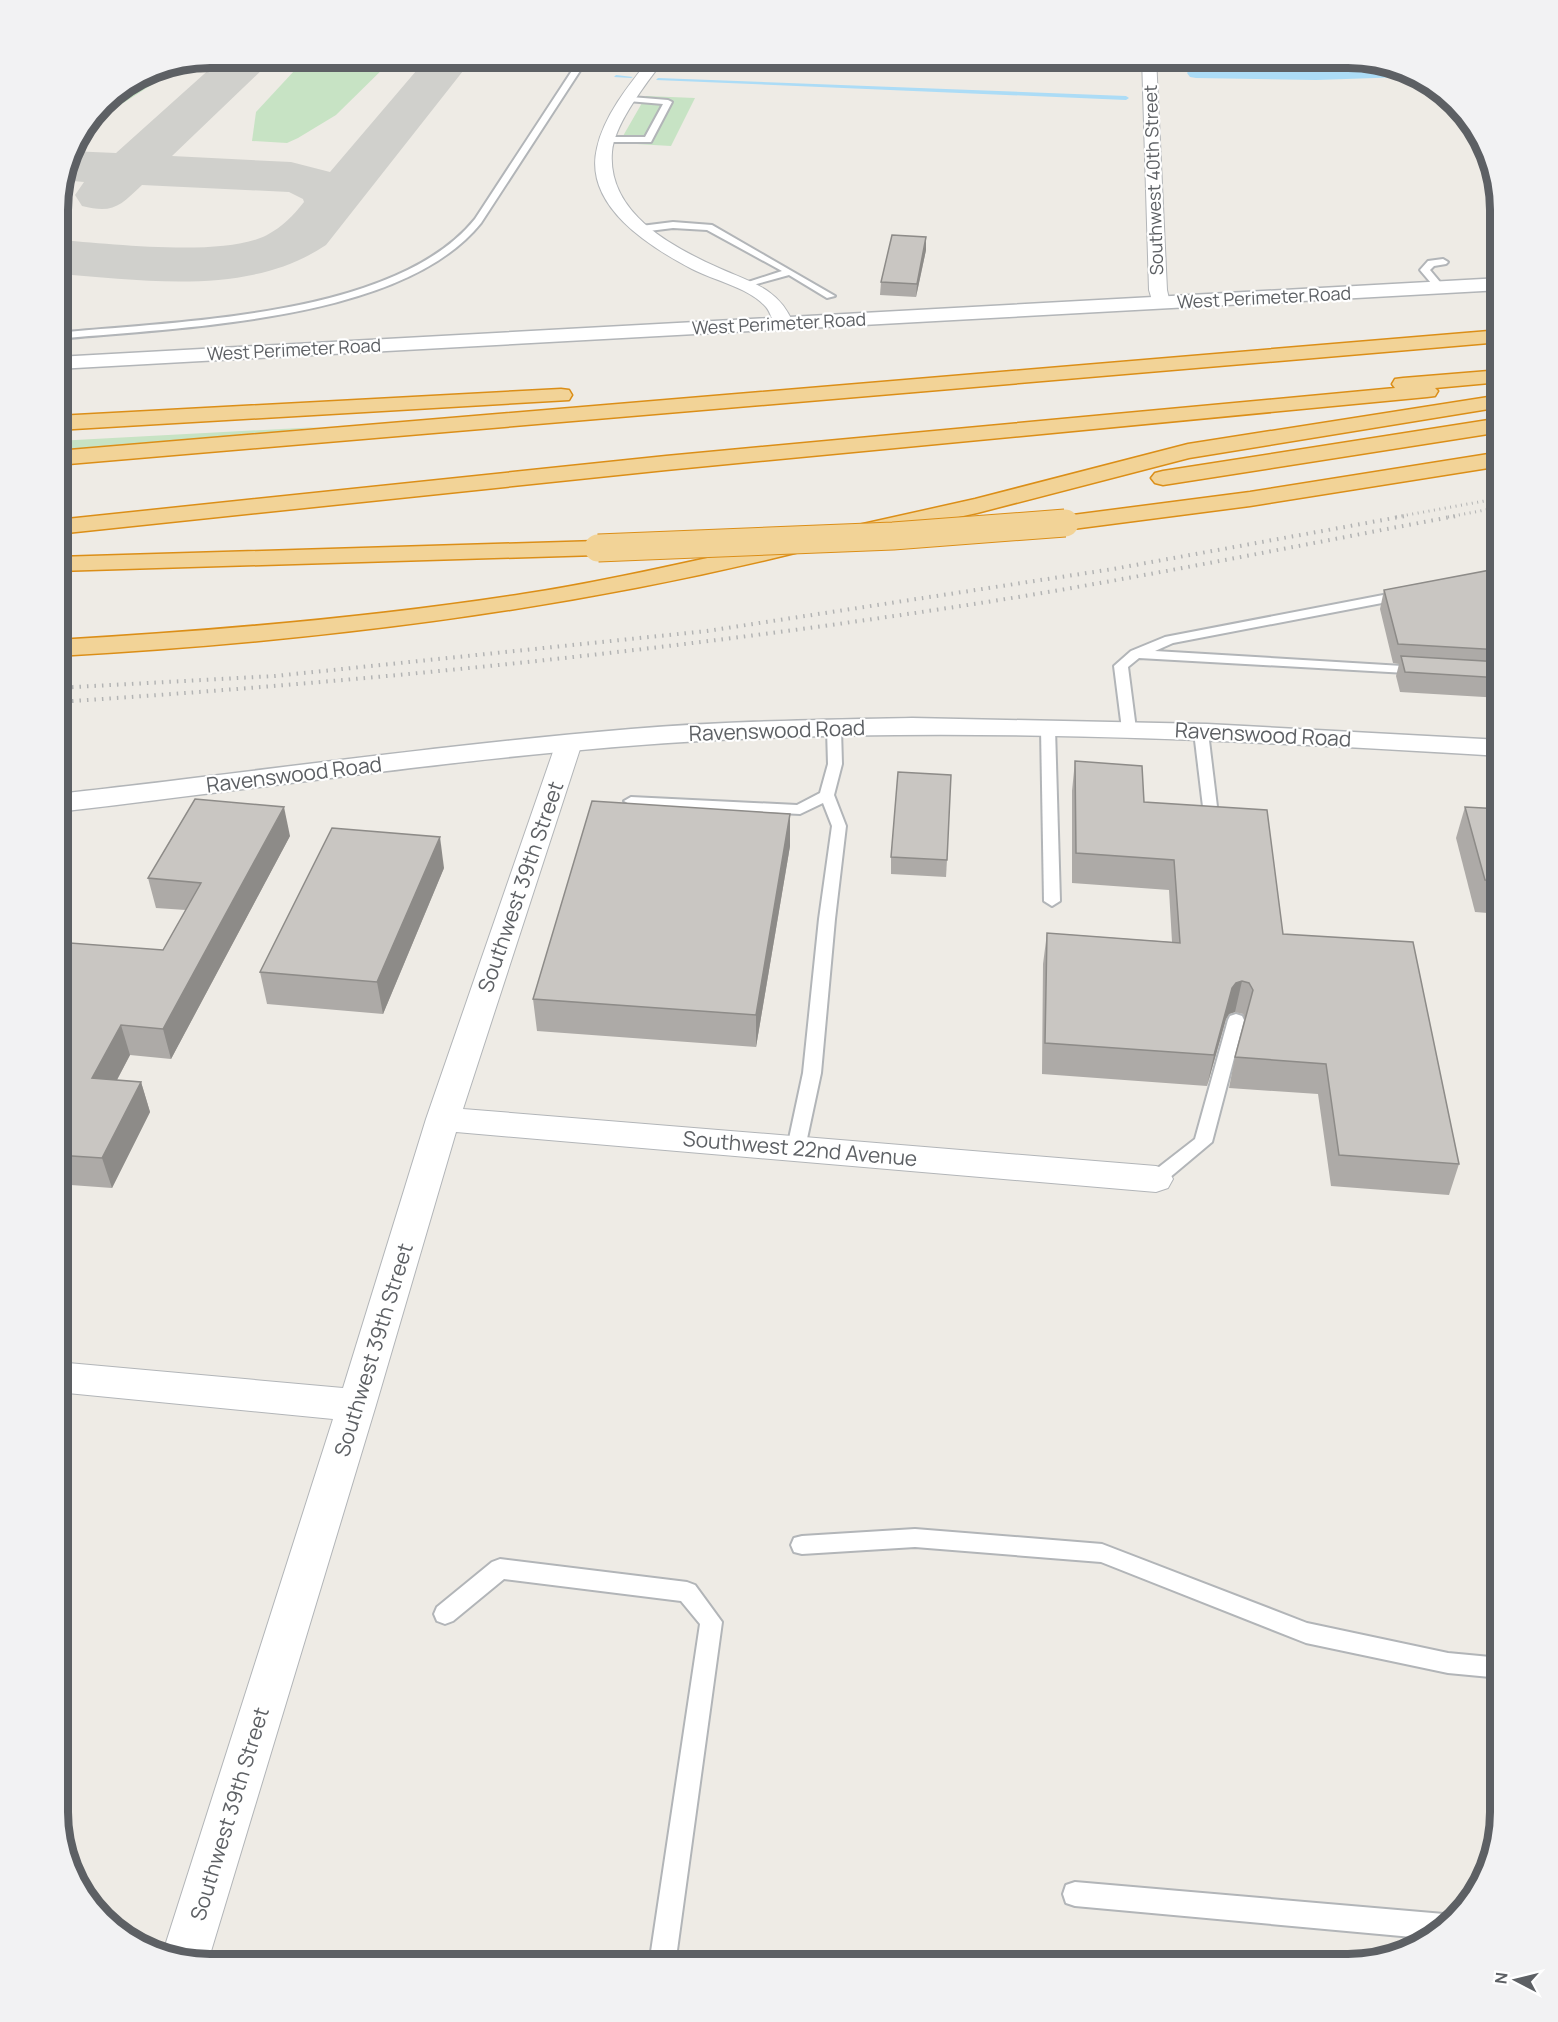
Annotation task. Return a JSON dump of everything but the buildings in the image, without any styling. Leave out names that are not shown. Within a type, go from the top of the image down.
[{"type":"highway","points":[[68,457],[793,398],[1490,337]]},
{"type":"highway","points":[[68,476],[1490,357]]},
{"type":"highway","points":[[68,515],[1151,407],[1490,377]]},
{"type":"highway","points":[[68,526],[687,461],[1490,385]]},
{"type":"highway","points":[[68,422],[705,386],[793,398]]},
{"type":"highway","points":[[68,647],[235,637],[504,604],[592,590],[977,506],[1188,451],[1490,403]]},
{"type":"highway","points":[[977,506],[1490,427]]},
{"type":"highway","points":[[68,564],[598,548],[893,536],[1065,523],[1250,499],[1490,461]]},
{"type":"highway","points":[[68,509],[120,510]]},
{"type":"street","points":[[650,68],[608,140],[603,161],[606,182],[616,201],[640,229],[678,255],[746,286],[772,301],[780,311],[783,323]]},
{"type":"street","name":"Southwest 40th Street","points":[[1149,68],[1158,290],[1161,303]]},
{"type":"street","name":"West Perimeter Road","points":[[68,362],[1490,285]]},
{"type":"street","name":"Ravenswood Road","points":[[68,804],[569,743],[716,732],[929,725],[1129,729],[1490,747]]},
{"type":"street","name":"Southwest 39th Street","points":[[186,1952],[357,1405],[443,1119],[569,743]]},
{"type":"street","name":"Southwest 22nd Avenue","points":[[443,1119],[1156,1179]]},
{"type":"street","points":[[68,1378],[357,1405]]},
{"type":"lane","points":[[68,335],[240,316],[305,305],[369,289],[422,266],[457,243],[484,211],[578,68]]},
{"type":"lane","points":[[608,140],[648,140],[668,102],[631,99]]},
{"type":"lane","points":[[640,229],[674,225],[708,227],[830,296]]},
{"type":"lane","points":[[1440,288],[1425,270],[1431,263],[1443,262]]},
{"type":"lane","points":[[746,286],[790,272]]},
{"type":"lane","points":[[1129,729],[1120,666],[1136,654],[1170,639],[1421,592]]},
{"type":"lane","points":[[1136,654],[1430,671]]},
{"type":"lane","points":[[1048,728],[1053,902]]},
{"type":"lane","points":[[796,1148],[812,1073],[827,919],[839,826],[827,795],[835,764],[834,729]]},
{"type":"lane","points":[[1201,732],[1211,815]]},
{"type":"lane","points":[[631,801],[800,810],[827,795]]},
{"type":"lane","points":[[1156,1179],[1203,1142],[1236,1020]]},
{"type":"lane","points":[[802,1545],[915,1538],[1102,1553],[1306,1633],[1448,1663],[1490,1667]]},
{"type":"lane","points":[[445,1614],[501,1569],[687,1592],[711,1622],[664,1954]]},
{"type":"lane","points":[[1075,1894],[1433,1926]]},
{"type":"green space","points":[[297,68],[384,68],[336,115],[287,143],[252,141],[256,112]]},
{"type":"green space","points":[[169,74],[103,116],[131,91],[155,78]]},
{"type":"green space","points":[[646,96],[695,98],[671,146],[619,143]]},
{"type":"green space","points":[[319,427],[68,453],[68,440]]},
{"type":"waterway","points":[[1196,73],[1316,75],[1386,73]]},
{"type":"waterway","points":[[616,76],[631,77]]},
{"type":"waterway","points":[[658,79],[1126,98]]},
{"type":"taxiway","points":[[129,169],[237,68]]},
{"type":"taxiway","points":[[331,204],[443,68]]},
{"type":"taxiway","points":[[74,166],[129,169]]},
{"type":"taxiway","points":[[101,195],[129,169]]},
{"type":"taxiway","points":[[129,169],[291,177],[322,188],[331,204]]},
{"type":"taxiway","points":[[68,258],[188,264],[256,257],[285,248],[307,233],[331,204]]},
{"type":"railway","points":[[1396,517],[1490,500]]},
{"type":"railway","points":[[1448,517],[1490,509]]},
{"type":"railway","points":[[68,687],[275,676],[707,631],[1113,569],[1405,516]]},
{"type":"railway","points":[[68,701],[402,675],[631,650],[860,621],[1155,573],[1456,516]]}]
